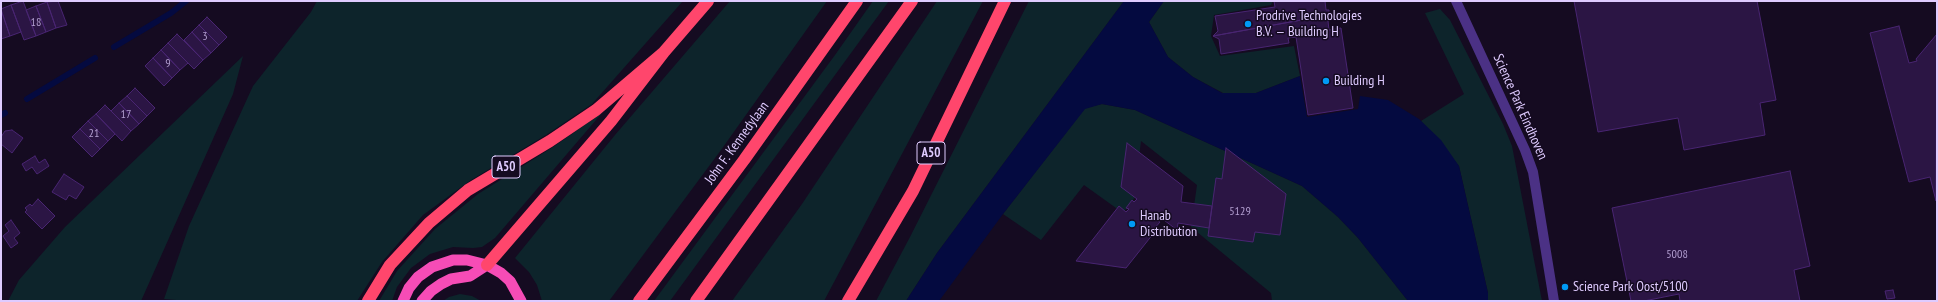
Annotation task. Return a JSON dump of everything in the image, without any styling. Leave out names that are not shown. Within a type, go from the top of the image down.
[{"type":"highway","name":"A50","points":[[487,265],[611,121],[664,52],[708,1]]},
{"type":"highway","name":"John F. Kennedylaan","points":[[639,301],[744,160],[857,1]]},
{"type":"highway","points":[[696,301],[912,1]]},
{"type":"highway","name":"A50","points":[[848,301],[913,191],[1005,1]]},
{"type":"highway","name":"A50","points":[[368,301],[390,265],[429,223],[468,190],[550,141],[596,110],[664,52]]},
{"type":"highway","points":[[403,301],[409,288],[418,277],[432,267],[453,260],[467,260],[487,265],[501,273],[510,281],[521,301]]},
{"type":"highway","points":[[422,301],[431,291],[441,284],[451,279],[470,276],[487,265]]},
{"type":"street","name":"Science Park Eindhoven","points":[[1456,1],[1526,150],[1534,172],[1554,301]]},
{"type":"shaded area","points":[[317,1],[683,1],[592,104],[546,135],[471,180],[423,215],[382,262],[357,301],[188,301],[164,299],[189,226],[253,86],[311,12]]},
{"type":"shaded area","points":[[730,1],[827,1],[721,150],[609,301],[542,301],[537,285],[529,272],[515,258],[615,135]]},
{"type":"shaded area","points":[[873,1],[889,1],[670,301],[654,301],[835,55]]},
{"type":"shaded area","points":[[937,1],[983,1],[824,301],[732,301],[802,204]]},
{"type":"shaded area","points":[[1029,1],[1124,1],[937,253],[906,301],[876,301],[910,237]]},
{"type":"shaded area","points":[[1124,1],[1164,1],[1149,22],[1168,57],[1193,77],[1222,93],[1256,93],[1300,76],[1307,117],[1358,109],[1360,96],[1388,100],[1419,119],[1441,140],[1459,166],[1488,293],[1488,301],[1408,301],[1358,238],[1338,217],[1302,186],[1135,110],[1102,104],[1085,109],[1003,214],[939,301],[906,301],[937,253]]},
{"type":"shaded area","points":[[1164,1],[1273,1],[1271,5],[1214,15],[1211,36],[1220,56],[1294,46],[1300,76],[1256,93],[1223,93],[1193,77],[1168,57],[1149,22]]},
{"type":"shaded area","points":[[1440,9],[1450,20],[1503,124],[1512,146],[1542,301],[1488,301],[1488,293],[1459,166],[1421,121],[1464,94],[1425,13]]},
{"type":"shaded area","points":[[243,56],[233,94],[141,301],[8,301],[19,280],[65,227]]},
{"type":"shaded area","points":[[1102,104],[1135,110],[1302,186],[1338,217],[1358,238],[1408,301],[1272,301],[1271,293],[1191,227],[1197,185],[1141,141],[1136,183],[1142,188],[1123,213],[1084,185],[1041,240],[1003,214],[1085,108]]},
{"type":"shaded area","points":[[602,113],[495,238],[482,247],[453,247],[430,254],[411,268],[397,287],[392,301],[379,301],[397,271],[435,229],[478,194],[553,147]]},
{"type":"shaded area","points":[[460,294],[472,296],[481,301],[443,301],[449,297]]},
{"type":"building","points":[[23,1],[36,36],[24,40],[11,5]]},
{"type":"building","points":[[58,1],[67,25],[56,28],[47,2]]},
{"type":"building","name":"Prodrive Technologies B.V. — Building H","points":[[1274,1],[1325,1],[1326,10],[1329,10],[1329,15],[1213,36],[1218,31],[1215,16],[1275,7]]},
{"type":"building","points":[[1574,1],[1757,1],[1776,100],[1760,103],[1765,135],[1684,150],[1678,118],[1598,132]]},
{"type":"building","points":[[47,2],[56,28],[46,32],[36,6]]},
{"type":"building","points":[[11,5],[21,32],[10,36],[1,9]]},
{"type":"building","points":[[36,6],[46,32],[36,36],[26,10]]},
{"type":"building","points":[[1,10],[10,36],[1,39]]},
{"type":"building","name":"Building H","points":[[1329,15],[1329,30],[1341,28],[1353,108],[1308,115],[1296,37],[1288,38],[1289,43],[1221,54],[1219,39],[1213,36]]},
{"type":"building","points":[[207,17],[227,37],[219,45],[199,25]]},
{"type":"building","points":[[199,25],[219,45],[211,53],[192,32]]},
{"type":"building","points":[[1899,26],[1909,63],[1917,61],[1916,59],[1937,34],[1936,201],[1930,177],[1909,182],[1870,33]]},
{"type":"building","points":[[192,32],[211,53],[203,60],[184,40]]},
{"type":"building","points":[[177,34],[203,60],[194,69],[168,43]]},
{"type":"building","points":[[168,43],[188,63],[180,70],[161,50]]},
{"type":"building","points":[[161,50],[180,70],[172,78],[153,58]]},
{"type":"building","points":[[153,58],[172,78],[164,86],[145,66]]},
{"type":"building","points":[[135,88],[155,108],[147,116],[127,96]]},
{"type":"building","points":[[127,96],[147,116],[139,124],[119,103]]},
{"type":"building","points":[[119,103],[139,124],[131,131],[111,111]]},
{"type":"building","points":[[105,105],[131,131],[122,141],[96,114]]},
{"type":"building","points":[[96,114],[115,134],[108,141],[88,121]]},
{"type":"building","points":[[88,121],[108,141],[100,149],[80,129]]},
{"type":"building","points":[[80,129],[100,149],[92,157],[72,137]]},
{"type":"building","points":[[12,130],[23,138],[12,153],[1,144],[1,137],[5,131]]},
{"type":"building","points":[[1127,143],[1183,186],[1181,202],[1212,206],[1209,228],[1178,223],[1177,230],[1160,217],[1158,221],[1160,222],[1150,231],[1153,234],[1126,268],[1076,261],[1119,206],[1126,212],[1129,209],[1126,208],[1132,200],[1134,202],[1137,199],[1121,187]]},
{"type":"building","points":[[1226,148],[1286,194],[1280,235],[1255,232],[1253,242],[1208,236],[1216,178],[1222,179]]},
{"type":"building","points":[[35,156],[39,163],[45,159],[49,166],[37,174],[32,167],[26,171],[22,164]]},
{"type":"building","points":[[1790,171],[1810,266],[1794,270],[1800,301],[1680,301],[1679,294],[1644,301],[1631,301],[1612,208]]},
{"type":"building","points":[[64,174],[84,187],[76,199],[69,195],[66,200],[52,192]]},
{"type":"building","points":[[38,199],[55,216],[42,229],[25,212],[27,210],[25,208],[30,204],[32,206]]},
{"type":"building","points":[[11,220],[20,233],[14,238],[18,243],[11,248],[3,236],[9,231],[5,225]]},
{"type":"building","points":[[1893,290],[1895,298],[1887,299],[1885,291]]},
{"type":"waterway","points":[[114,47],[171,13],[186,1]]},
{"type":"waterway","points":[[27,99],[95,58]]},
{"type":"waterway","points":[[1,115],[5,113]]},
{"type":"place","name":"Prodrive Technologies B.V. — Building H","points":[[1248,24]]},
{"type":"place","name":"Building H","points":[[1326,81]]},
{"type":"place","name":"Hanab Distribution","points":[[1132,224]]},
{"type":"place","name":"Science Park Oost/5100","points":[[1565,287]]}]
